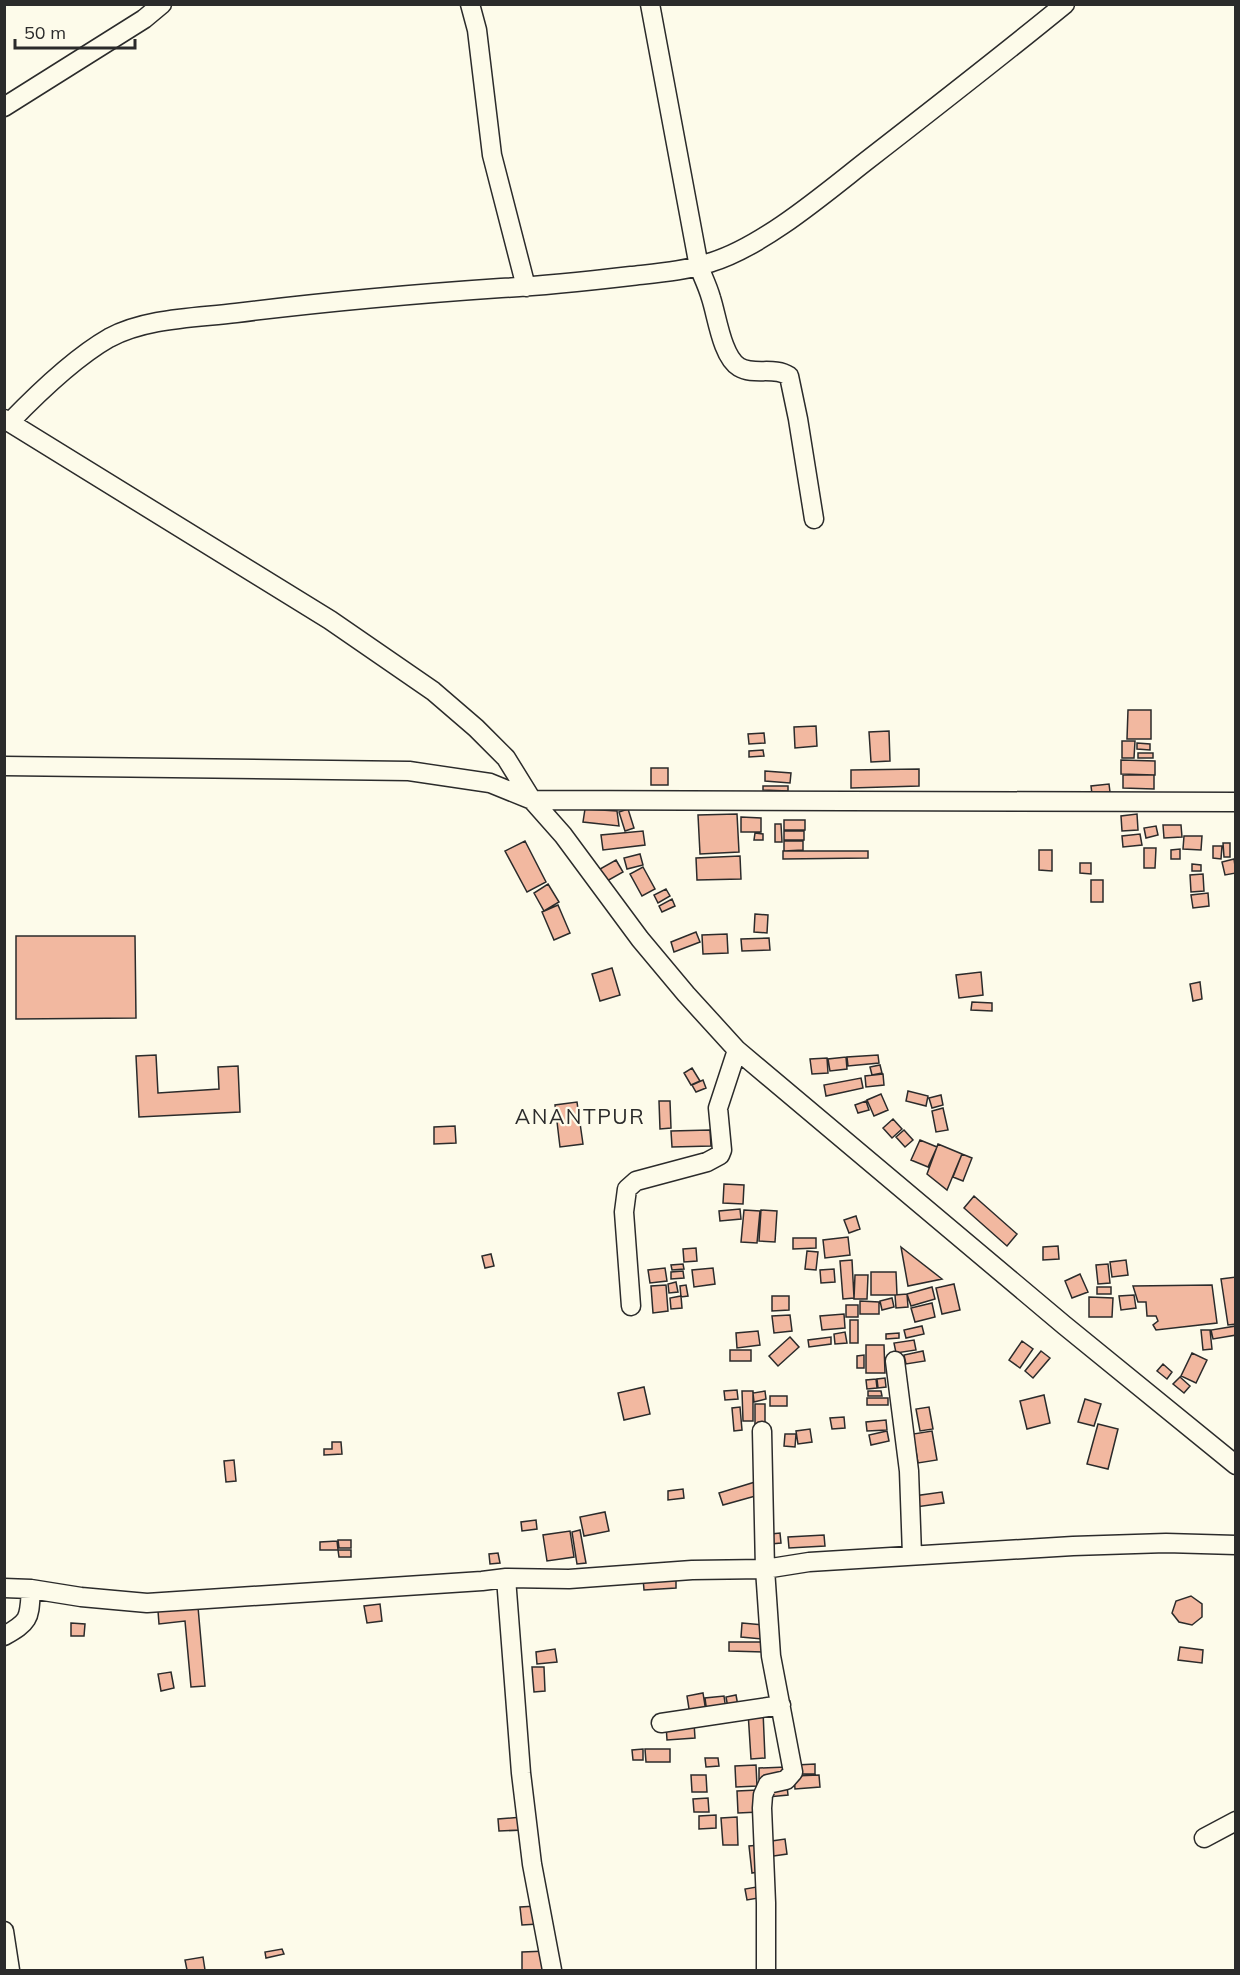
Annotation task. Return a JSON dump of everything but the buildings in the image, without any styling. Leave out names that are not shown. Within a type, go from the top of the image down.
[{"type":"street","points":[[4,108],[144,19],[162,4]]},
{"type":"street","points":[[470,4],[477,30],[492,155],[526,287]]},
{"type":"street","points":[[650,4],[699,267],[726,351],[732,362],[750,371],[783,372],[789,376],[814,519]]},
{"type":"street","points":[[1065,4],[801,210],[761,238],[717,261],[699,267],[567,284],[312,304],[170,322],[130,330],[109,339],[85,355],[7,421],[330,620],[433,691],[476,728],[506,758],[532,800],[563,835],[640,939],[736,1050],[1064,1325],[1236,1465]]},
{"type":"street","points":[[4,766],[409,771],[490,783],[532,800],[1236,802]]},
{"type":"street","points":[[631,1306],[624,1212],[627,1189],[636,1181],[707,1162],[720,1155],[722,1150],[718,1108],[736,1050]]},
{"type":"street","points":[[896,1360],[909,1471],[912,1555]]},
{"type":"street","points":[[762,1431],[765,1569],[771,1656],[792,1772],[786,1780],[768,1784],[763,1795],[766,1971]]},
{"type":"street","points":[[4,1588],[31,1589],[81,1597],[147,1603],[506,1578],[569,1579],[692,1570],[765,1569],[809,1562],[1073,1546],[1236,1545]]},
{"type":"street","points":[[506,1578],[521,1773],[532,1864],[552,1971]]},
{"type":"street","points":[[4,1636],[26,1622],[31,1589]]},
{"type":"street","points":[[661,1724],[781,1705]]},
{"type":"street","points":[[1204,1838],[1236,1821]]},
{"type":"street","points":[[4,1930],[10,1971]]},
{"type":"district","name":"ANANTPUR","points":[[580,1117]]}]
